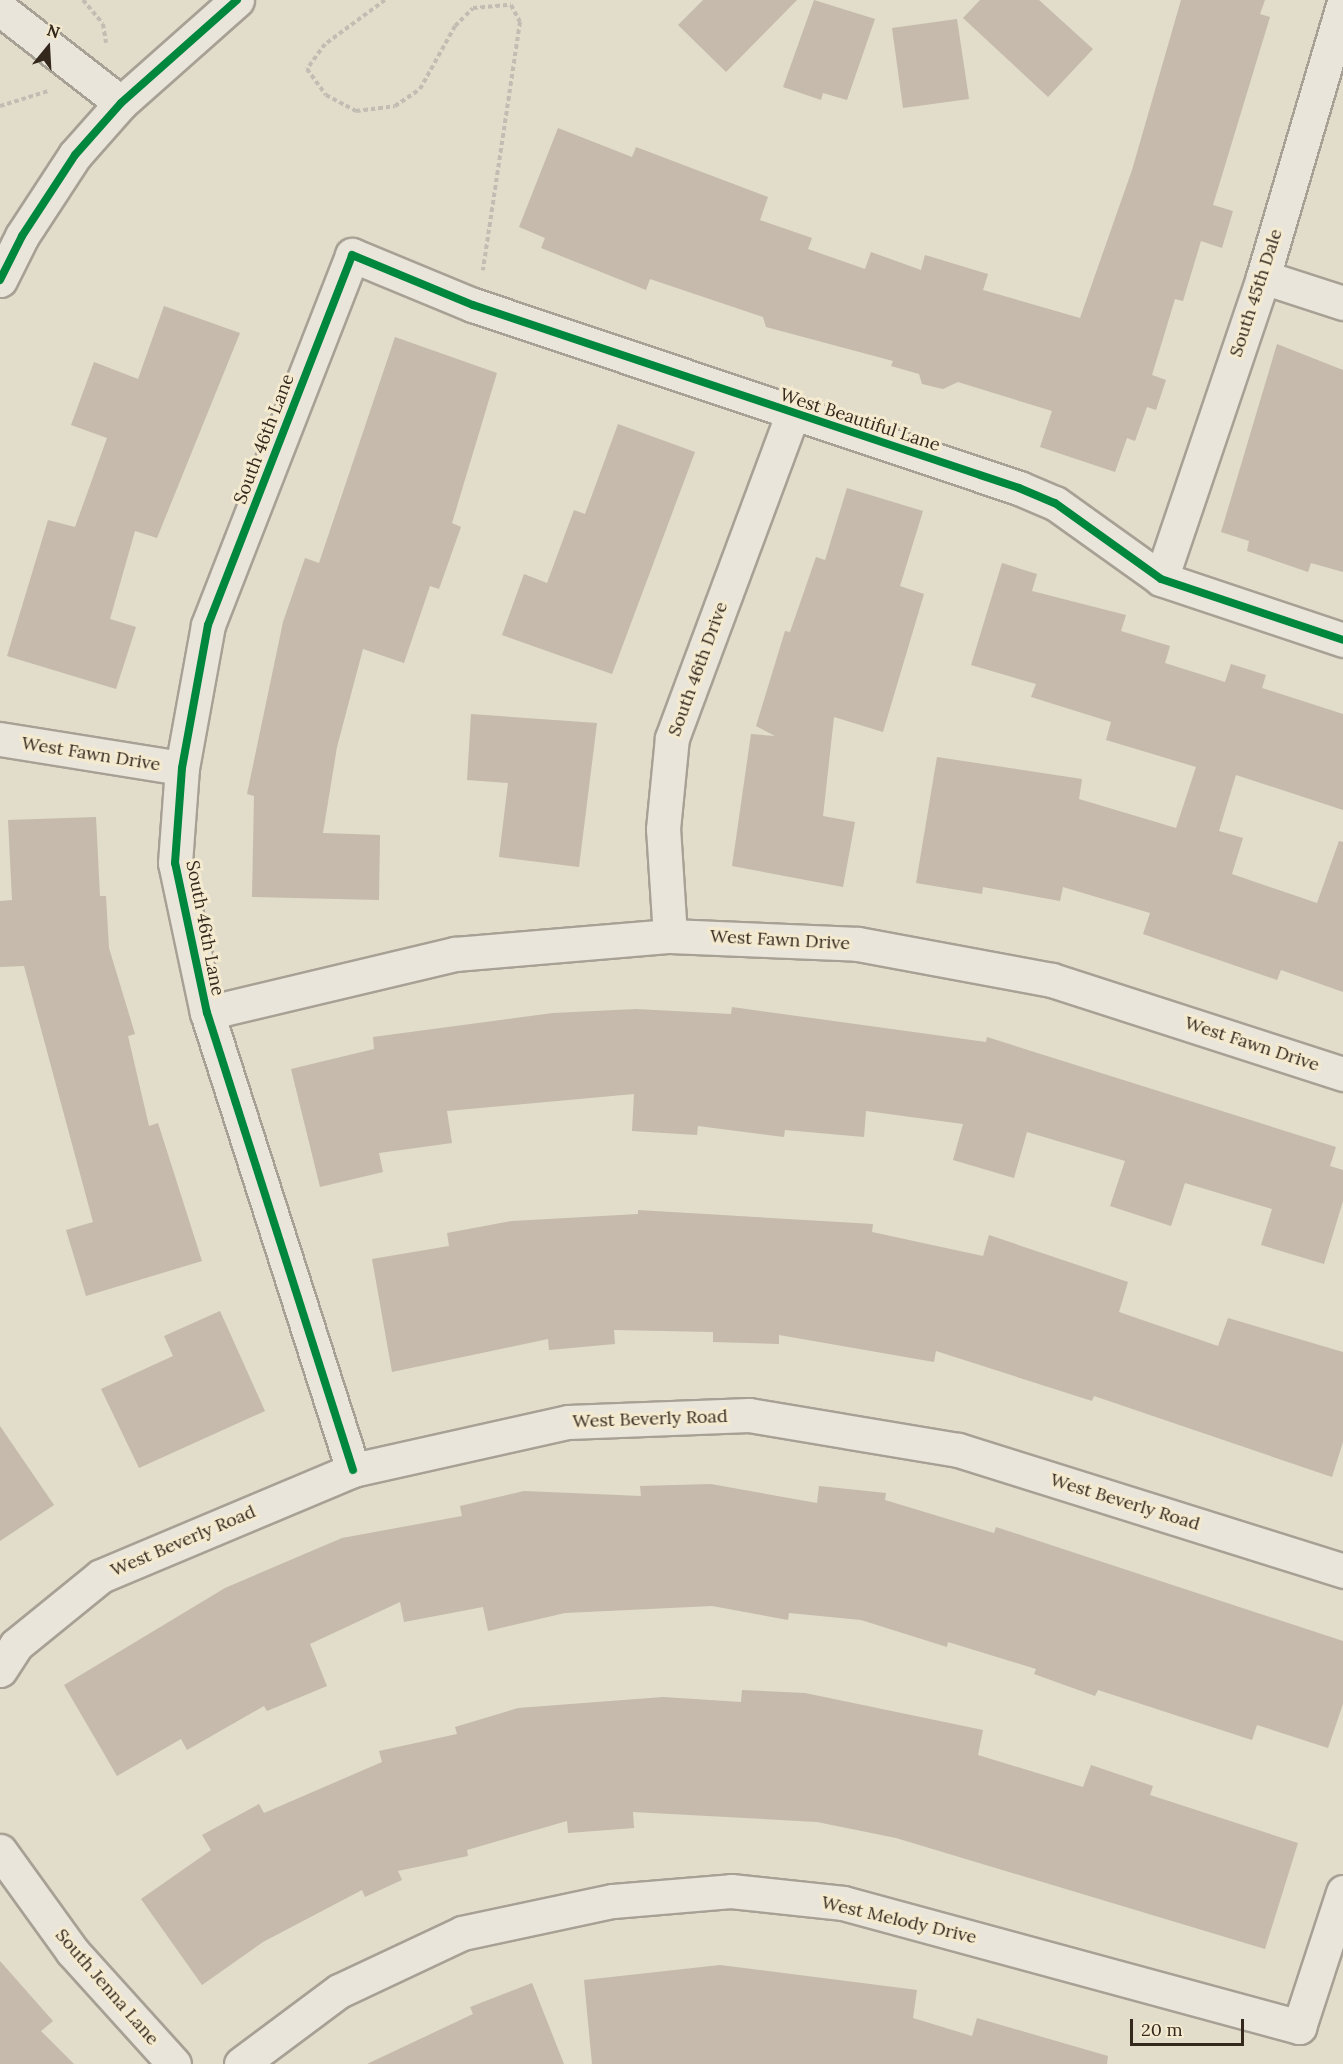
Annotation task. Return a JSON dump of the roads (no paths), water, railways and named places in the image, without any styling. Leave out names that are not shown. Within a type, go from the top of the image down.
[{"type":"street","points":[[0,280],[75,155],[121,103],[237,0]]},
{"type":"street","name":"South 45th Dale","points":[[1161,579],[1263,277],[1343,5]]},
{"type":"street","points":[[0,9],[121,103]]},
{"type":"street","name":"West Beautiful Lane","points":[[352,255],[473,305],[1055,503],[1161,579],[1343,640]]},
{"type":"street","name":"South 46th Lane","points":[[352,255],[208,625],[182,768],[175,863],[207,1013],[353,1470]]},
{"type":"street","points":[[1263,277],[1343,303]]},
{"type":"street","name":"South 46th Drive","points":[[670,936],[663,829],[672,738],[793,413]]},
{"type":"street","name":"West Fawn Drive","points":[[0,739],[182,768]]},
{"type":"street","name":"West Fawn Drive","points":[[207,1013],[455,954],[670,936],[858,944],[1052,980],[1343,1074]]},
{"type":"street","name":"West Beverly Road","points":[[0,1670],[16,1645],[101,1576],[353,1470],[568,1422],[749,1415],[958,1450],[1343,1570]]},
{"type":"street","name":"South Jenna Lane","points":[[0,1851],[72,1952],[174,2064]]},
{"type":"street","name":"West Melody Drive","points":[[241,2064],[339,1991],[462,1933],[613,1901],[731,1891],[843,1903],[1299,2027],[1343,1892]]}]
